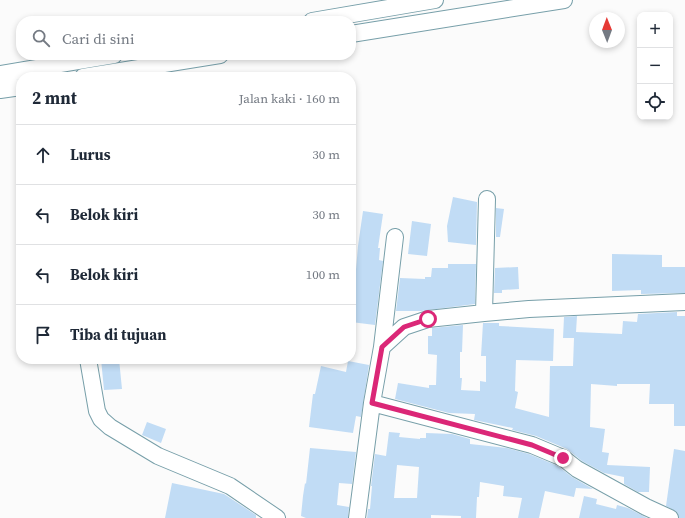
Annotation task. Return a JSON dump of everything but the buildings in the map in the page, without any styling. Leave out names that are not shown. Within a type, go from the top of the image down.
[{"type":"street","points":[[341,16],[435,0]]},
{"type":"street","points":[[356,33],[564,0]]},
{"type":"street","points":[[94,69],[107,60]]},
{"type":"street","points":[[38,72],[94,69],[175,60]]},
{"type":"street","points":[[0,74],[16,73]]},
{"type":"street","points":[[0,90],[16,88]]},
{"type":"street","points":[[484,313],[487,199]]},
{"type":"street","points":[[357,518],[372,403],[382,347],[395,237]]},
{"type":"street","points":[[382,347],[404,327],[428,319],[530,309],[685,302]]},
{"type":"street","points":[[89,364],[98,411],[102,419],[110,427],[158,456],[230,486],[276,518]]},
{"type":"street","points":[[372,403],[532,445],[563,458],[577,469],[646,507],[670,518]]},
{"type":"route","points":[[428,319],[404,327],[382,347],[372,403],[532,445],[563,458]]}]
